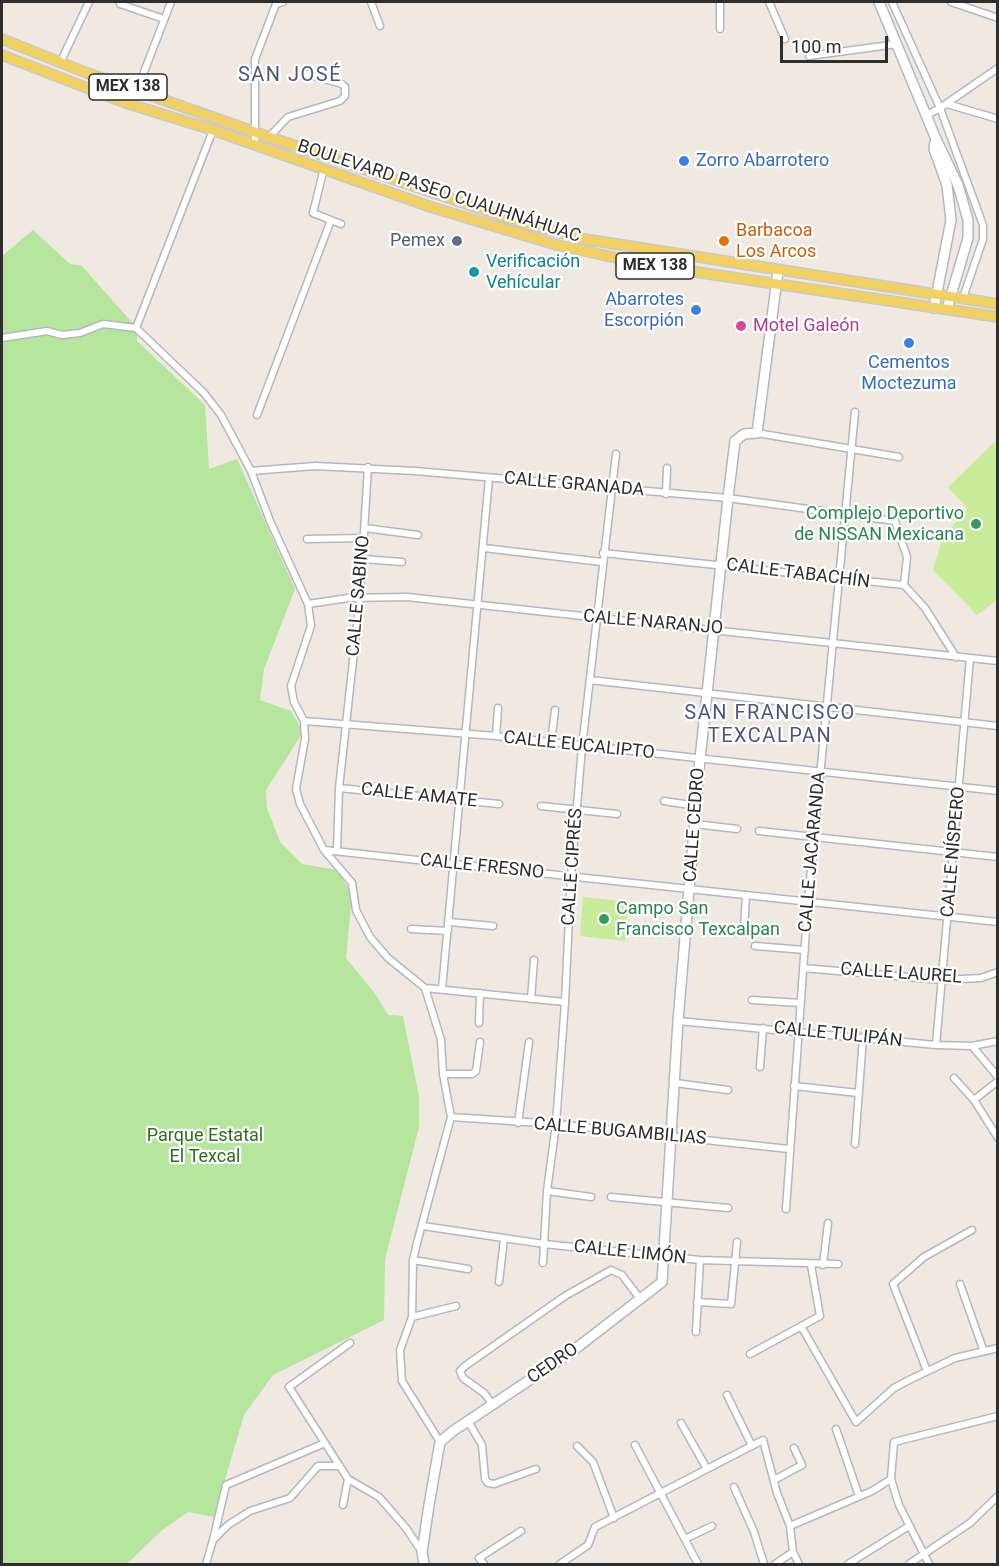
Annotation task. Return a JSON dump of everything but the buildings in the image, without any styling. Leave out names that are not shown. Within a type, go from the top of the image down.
[{"type":"main road","name":"BOULEVARD PASEO CUAUHNÁHUAC","points":[[2,39],[60,63],[269,137],[520,222],[584,239],[778,271],[935,292],[998,304]]},
{"type":"main road","name":"BOULEVARD PASEO CUAUHNÁHUAC","points":[[2,55],[98,93],[255,144],[431,207],[557,245],[618,259],[998,318]]},
{"type":"street","points":[[60,63],[89,2]]},
{"type":"street","points":[[137,90],[171,2]]},
{"type":"street","points":[[255,144],[253,97],[255,59],[275,3],[283,2]]},
{"type":"street","points":[[371,2],[380,26]]},
{"type":"street","points":[[720,2],[720,29]]},
{"type":"street","points":[[769,2],[785,39]]},
{"type":"street","points":[[879,2],[936,139],[958,185],[968,220],[968,238],[947,309]]},
{"type":"street","points":[[892,2],[940,108],[984,232],[963,298]]},
{"type":"street","points":[[951,2],[998,18]]},
{"type":"street","points":[[120,4],[164,19]]},
{"type":"street","points":[[809,56],[897,44]]},
{"type":"street","points":[[927,115],[947,104],[998,68]]},
{"type":"street","points":[[269,137],[288,117],[340,101],[345,96],[345,87],[342,84],[307,74]]},
{"type":"street","points":[[947,104],[998,119]]},
{"type":"street","points":[[136,328],[213,130]]},
{"type":"street","points":[[934,308],[935,292],[950,232],[949,196],[934,149],[936,139]]},
{"type":"street","points":[[324,168],[313,213],[341,224]]},
{"type":"street","points":[[257,415],[331,220]]},
{"type":"street","points":[[950,232],[968,238]]},
{"type":"street","points":[[778,271],[757,433],[898,457]]},
{"type":"street","points":[[2,338],[46,331],[62,335],[80,333],[103,324],[136,328],[204,393],[221,416],[251,471],[270,521],[308,604],[311,626],[291,686],[294,702],[304,722],[306,739],[296,789],[300,804],[324,850],[352,883],[356,910],[370,937],[388,958],[425,988],[441,1040],[443,1074],[451,1117],[413,1260],[412,1317],[400,1350],[402,1381],[440,1442],[422,1552],[424,1564]]},
{"type":"street","name":"CALLE JACARANDA","points":[[786,1209],[819,772],[855,412]]},
{"type":"street","name":"CALLE CEDRO","points":[[662,1282],[678,1021],[691,889],[700,759],[728,498],[735,441],[744,434],[757,433]]},
{"type":"street","name":"CALLE CIPRÉS","points":[[543,1263],[547,1191],[556,1124],[571,876],[582,747],[616,454]]},
{"type":"street","name":"CALLE GRANADA","points":[[251,471],[315,466],[368,467],[728,498],[896,521],[907,557],[904,585]]},
{"type":"street","name":"CALLE SABINO","points":[[338,851],[339,788],[360,597],[368,467]]},
{"type":"street","points":[[666,494],[667,468]]},
{"type":"street","points":[[442,989],[489,478]]},
{"type":"street","points":[[365,528],[418,535]]},
{"type":"street","points":[[307,539],[364,538]]},
{"type":"street","points":[[484,548],[602,562]]},
{"type":"street","name":"CALLE TABACHÍN","points":[[603,553],[838,580],[904,585]]},
{"type":"street","points":[[363,559],[402,562]]},
{"type":"street","points":[[904,585],[925,608],[956,657]]},
{"type":"street","name":"CALLE NARANJO","points":[[308,604],[360,597],[407,597],[998,661]]},
{"type":"street","name":"CALLE NÍSPERO","points":[[936,1045],[967,722],[970,658]]},
{"type":"street","points":[[590,680],[998,726]]},
{"type":"street","points":[[495,736],[498,708]]},
{"type":"street","points":[[551,743],[555,710]]},
{"type":"street","name":"CALLE EUCALIPTO","points":[[304,722],[495,736],[998,791]]},
{"type":"street","name":"CALLE AMATE","points":[[339,788],[499,804]]},
{"type":"street","points":[[664,801],[697,806]]},
{"type":"street","points":[[541,806],[617,814]]},
{"type":"street","points":[[695,824],[737,829]]},
{"type":"street","points":[[759,831],[998,857]]},
{"type":"street","name":"CALLE FRESNO","points":[[324,850],[998,922]]},
{"type":"street","points":[[744,929],[746,895]]},
{"type":"street","points":[[449,922],[493,926]]},
{"type":"street","points":[[411,929],[448,931]]},
{"type":"street","points":[[755,946],[805,950]]},
{"type":"street","points":[[531,999],[534,960]]},
{"type":"street","name":"CALLE LAUREL","points":[[803,968],[943,980],[981,978],[998,972]]},
{"type":"street","points":[[425,988],[565,1002]]},
{"type":"street","points":[[479,1023],[480,993]]},
{"type":"street","points":[[753,1000],[801,1003]]},
{"type":"street","name":"CALLE TULIPÁN","points":[[678,1021],[799,1030],[936,1045],[972,1046],[998,1041]]},
{"type":"street","points":[[760,1067],[763,1028]]},
{"type":"street","points":[[855,1144],[863,1037]]},
{"type":"street","points":[[443,1074],[472,1074],[478,1063],[480,1042]]},
{"type":"street","points":[[518,1123],[529,1042]]},
{"type":"street","points":[[972,1046],[998,1079],[974,1100]]},
{"type":"street","points":[[954,1078],[974,1100],[998,1138]]},
{"type":"street","points":[[675,1083],[728,1090]]},
{"type":"street","points":[[794,1086],[858,1093]]},
{"type":"street","name":"CALLE BUGAMBILIAS","points":[[451,1117],[556,1124],[789,1149]]},
{"type":"street","points":[[547,1191],[591,1197]]},
{"type":"street","points":[[611,1197],[728,1208]]},
{"type":"street","points":[[823,1265],[828,1223]]},
{"type":"street","name":"CALLE LIMÓN","points":[[423,1226],[544,1244],[700,1260],[838,1264]]},
{"type":"street","points":[[927,1371],[892,1284],[924,1257],[972,1230]]},
{"type":"street","points":[[499,1282],[504,1239]]},
{"type":"street","points":[[697,1302],[731,1304],[737,1242]]},
{"type":"street","points":[[413,1260],[468,1269]]},
{"type":"street","points":[[696,1332],[700,1260]]},
{"type":"street","points":[[750,1354],[820,1316],[811,1265]]},
{"type":"street","points":[[493,1405],[484,1394],[463,1378],[460,1371],[465,1365],[565,1296],[611,1270],[622,1275],[641,1300]]},
{"type":"street","name":"CEDRO","points":[[440,1442],[641,1300],[662,1282]]},
{"type":"street","points":[[960,1284],[983,1349]]},
{"type":"street","points":[[412,1317],[456,1306]]},
{"type":"street","points":[[801,1326],[856,1422],[894,1388],[955,1358],[983,1349],[998,1348]]},
{"type":"street","points":[[350,1343],[289,1388],[348,1479],[379,1497],[406,1528],[422,1552]]},
{"type":"street","points":[[727,1395],[752,1446]]},
{"type":"street","points":[[929,1564],[909,1526],[891,1479],[894,1442],[998,1416]]},
{"type":"street","points":[[468,1421],[482,1444],[485,1479],[488,1483],[494,1484],[536,1469]]},
{"type":"street","points":[[681,1423],[707,1469]]},
{"type":"street","points":[[836,1429],[860,1496]]},
{"type":"street","points":[[560,1564],[588,1545],[595,1527],[763,1440],[790,1526],[793,1552],[799,1564]]},
{"type":"street","points":[[206,1564],[225,1485],[324,1443]]},
{"type":"street","points":[[635,1445],[698,1564]]},
{"type":"street","points":[[578,1446],[593,1462],[614,1518]]},
{"type":"street","points":[[774,1480],[801,1465],[794,1448]]},
{"type":"street","points":[[213,1540],[228,1525],[250,1511],[290,1498],[318,1466],[340,1467]]},
{"type":"street","points":[[343,1505],[348,1479]]},
{"type":"street","points":[[790,1526],[860,1496],[891,1479]]},
{"type":"street","points":[[734,1487],[754,1532],[764,1564]]},
{"type":"street","points":[[909,1564],[970,1523],[998,1496]]},
{"type":"street","points":[[685,1539],[712,1526]]},
{"type":"street","points":[[848,1564],[909,1526]]},
{"type":"street","points":[[484,1564],[479,1558],[521,1531]]},
{"type":"street","points":[[776,1564],[793,1552]]},
{"type":"green space","name":"Parque Estatal El Texcal","points":[[33,230],[70,264],[81,265],[137,328],[137,341],[205,405],[209,469],[237,459],[295,589],[264,669],[260,700],[291,711],[303,732],[266,790],[267,808],[280,842],[302,864],[337,870],[352,894],[346,958],[376,995],[388,1015],[403,1016],[419,1096],[419,1127],[385,1259],[384,1320],[273,1375],[244,1415],[214,1517],[188,1512],[161,1531],[127,1564],[2,1564],[2,256]]},
{"type":"green space","name":"Complejo Deportivo de NISSAN Mexicana","points":[[997,440],[997,600],[977,615],[933,570],[942,539],[967,508],[948,487]]},
{"type":"green space","name":"Campo San Francisco Texcalpan","points":[[583,897],[629,902],[625,941],[580,936]]},
{"type":"place","name":"Zorro Abarrotero","points":[[684,161]]},
{"type":"place","name":"Pemex","points":[[457,241]]},
{"type":"place","name":"Barbacoa Los Arcos","points":[[724,241]]},
{"type":"place","name":"Verificación Vehícular","points":[[474,272]]},
{"type":"place","name":"Abarrotes Escorpión","points":[[696,310]]},
{"type":"place","name":"Motel Galeón","points":[[741,326]]},
{"type":"place","name":"Cementos Moctezuma","points":[[909,343]]},
{"type":"place","name":"Complejo Deportivo de NISSAN Mexicana","points":[[976,524]]},
{"type":"place","name":"Campo San Francisco Texcalpan","points":[[604,919]]},
{"type":"district","name":"SAN JOSÉ","points":[[290,76]]},
{"type":"district","name":"SAN FRANCISCO TEXCALPAN","points":[[770,726]]}]
